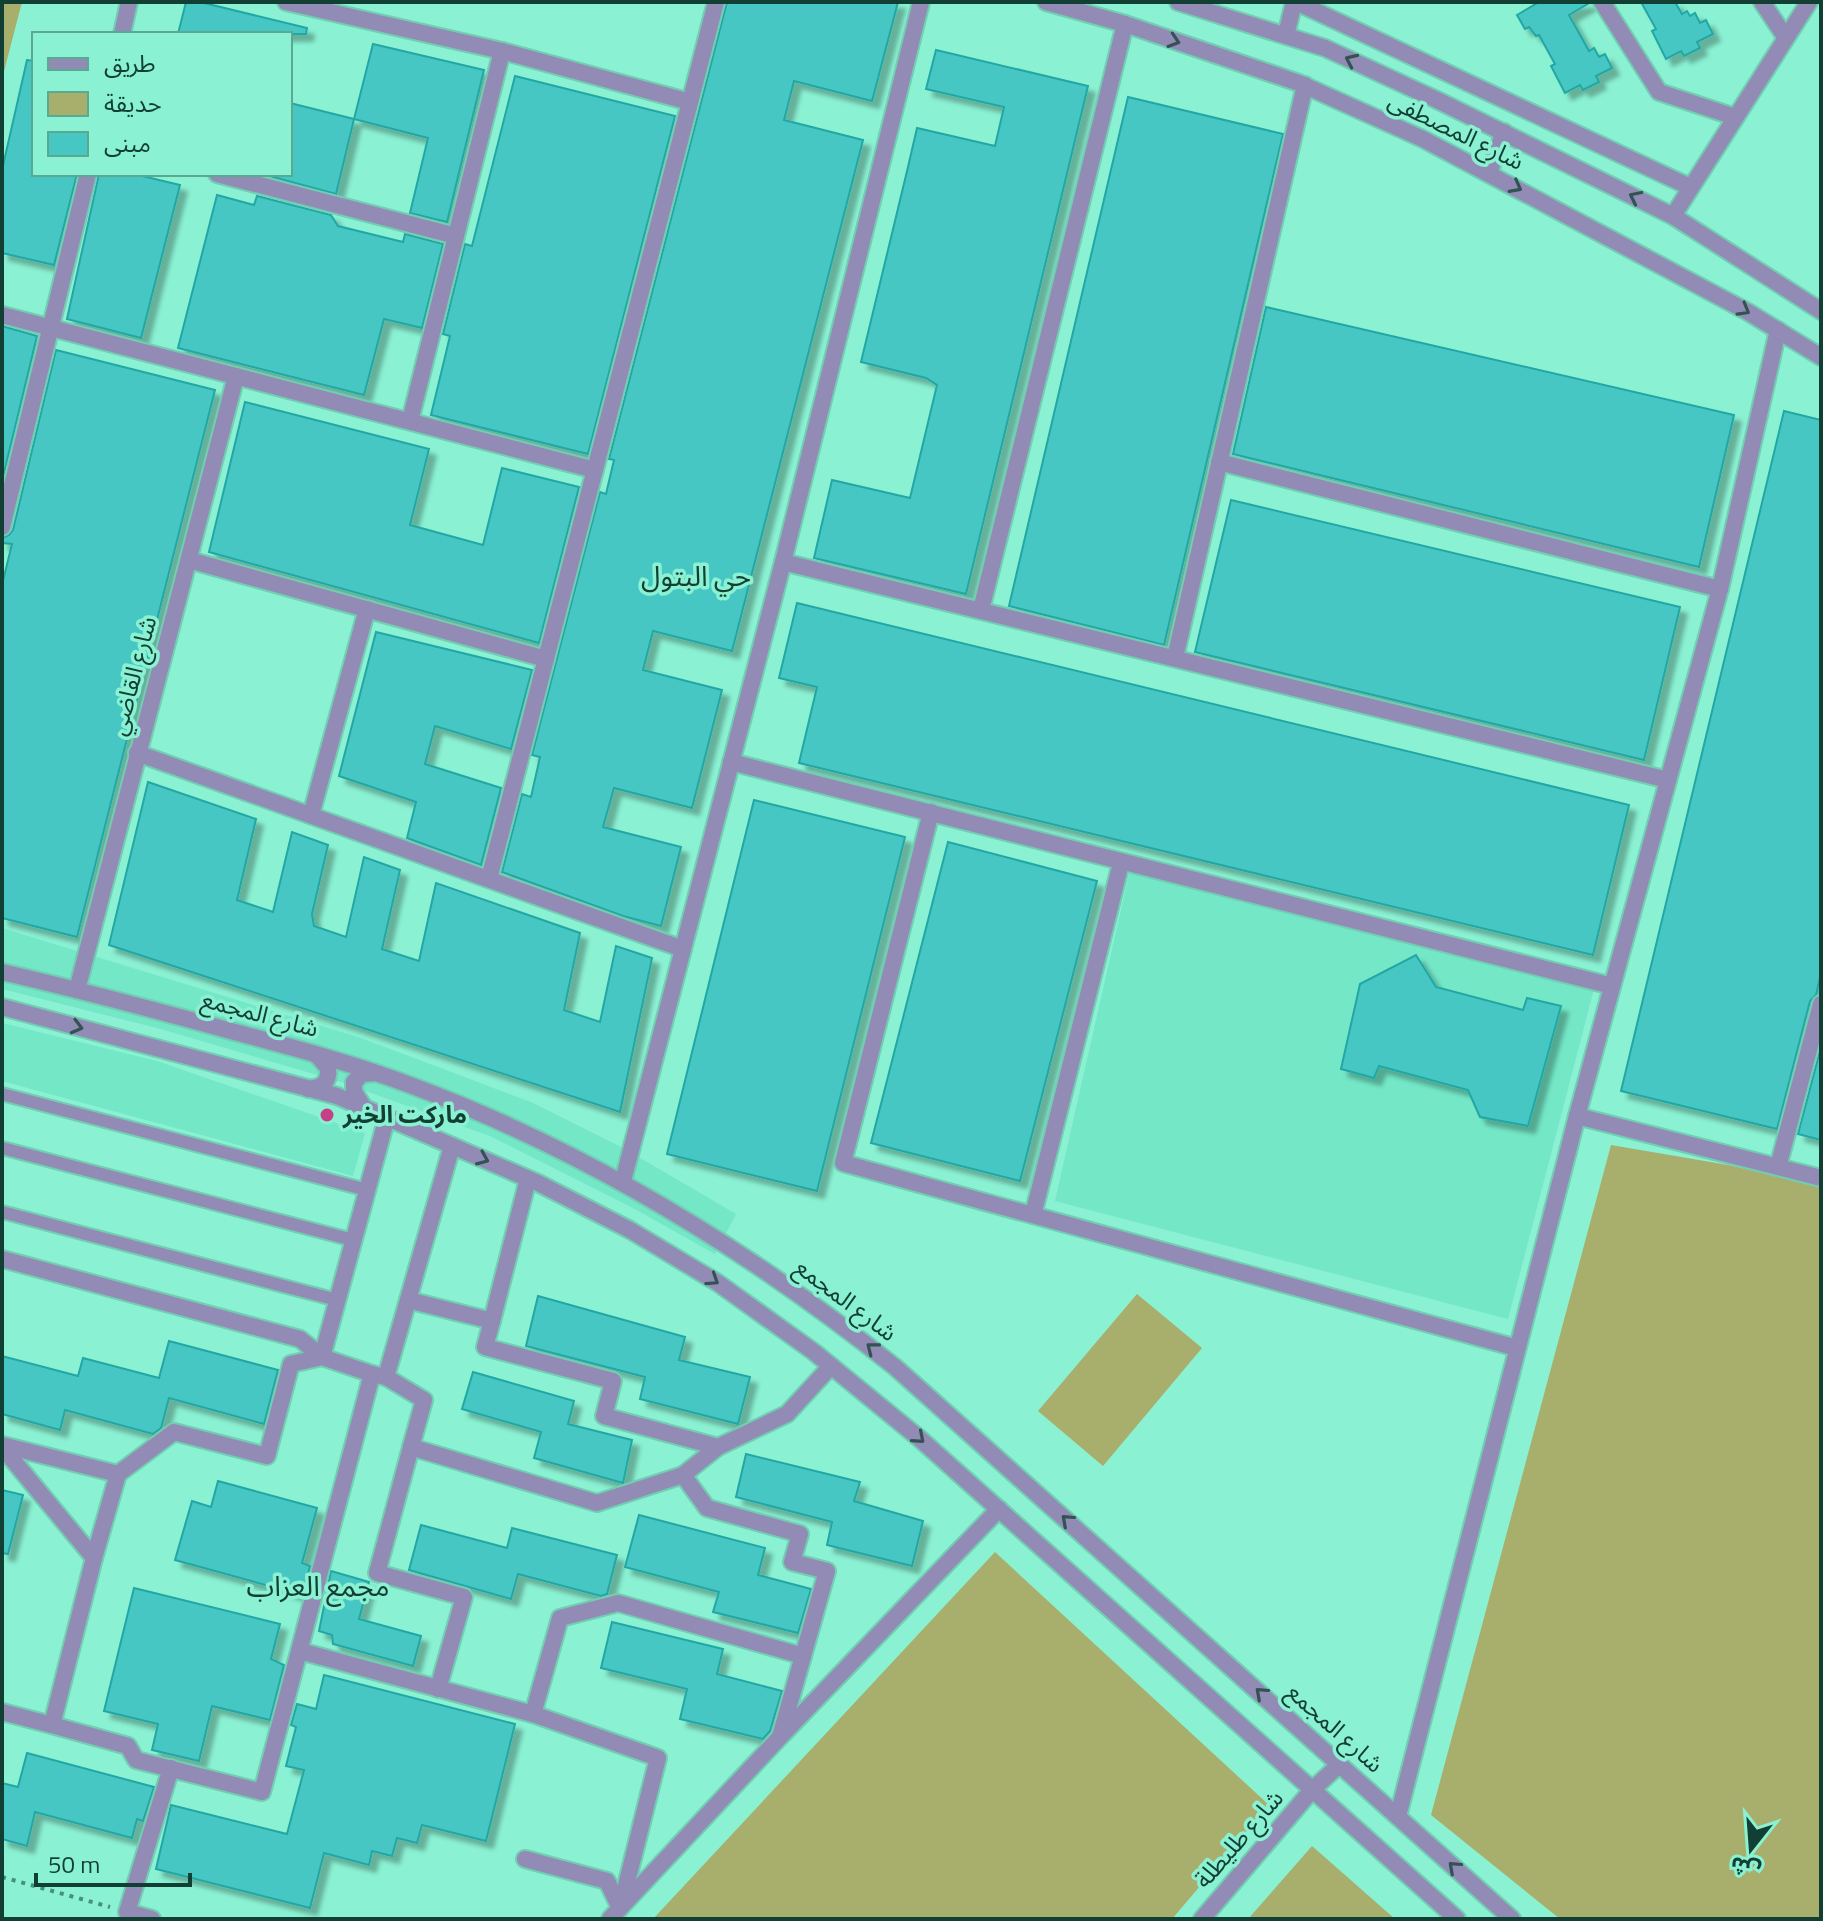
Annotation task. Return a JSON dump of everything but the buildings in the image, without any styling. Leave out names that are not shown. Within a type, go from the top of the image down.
[{"type":"street","points":[[122,32],[129,2]]},
{"type":"street","points":[[286,2],[502,51],[690,102]]},
{"type":"street","points":[[489,879],[716,2]]},
{"type":"street","points":[[623,1181],[783,562],[921,2]]},
{"type":"street","name":"شارع المصطفى","points":[[1046,2],[1125,24],[1305,85],[1489,173],[1748,312],[1821,357]]},
{"type":"street","name":"شارع المصطفى","points":[[1178,2],[1325,48],[1504,132],[1673,216],[1821,311]]},
{"type":"street","points":[[1286,35],[1295,2],[1690,187]]},
{"type":"street","points":[[1602,2],[1659,92],[1735,117]]},
{"type":"street","points":[[1762,2],[1786,38]]},
{"type":"street","points":[[1673,216],[1809,2]]},
{"type":"street","points":[[981,610],[1125,24]]},
{"type":"street","points":[[410,421],[502,51]]},
{"type":"street","points":[[1175,658],[1305,85]]},
{"type":"street","points":[[1489,173],[1504,132]]},
{"type":"street","points":[[2,527],[88,176]]},
{"type":"street","points":[[225,176],[456,236]]},
{"type":"street","points":[[2,315],[595,470]]},
{"type":"street","points":[[1398,1816],[1577,1116],[1720,589],[1778,330]]},
{"type":"street","name":"شارع القاضي","points":[[77,990],[236,376]]},
{"type":"street","points":[[1219,462],[1720,589]]},
{"type":"street","points":[[189,560],[546,659]]},
{"type":"street","points":[[783,562],[1668,780]]},
{"type":"street","points":[[311,815],[367,609]]},
{"type":"street","points":[[137,753],[683,949]]},
{"type":"street","points":[[731,762],[1612,986]]},
{"type":"street","points":[[931,812],[843,1163],[1517,1348]]},
{"type":"street","points":[[1033,1215],[1121,863]]},
{"type":"street","name":"شارع المجمع","points":[[2,972],[316,1054],[482,1113],[623,1181],[736,1249],[895,1367],[1512,1919]]},
{"type":"street","points":[[2,980],[44,982]]},
{"type":"street","points":[[1778,1167],[1821,1004]]},
{"type":"street","points":[[2,1007],[337,1096],[528,1179],[674,1256],[760,1312],[919,1438],[1457,1919]]},
{"type":"street","points":[[306,1089],[321,1087],[328,1079],[326,1063],[316,1054]]},
{"type":"street","points":[[363,1106],[354,1092],[354,1082],[362,1074],[376,1073]]},
{"type":"street","points":[[1577,1116],[1821,1178]]},
{"type":"street","points":[[322,1357],[387,1117]]},
{"type":"street","points":[[2,1712],[128,1746],[136,1760],[262,1792],[379,1376],[408,1300],[452,1146]]},
{"type":"street","points":[[528,1179],[485,1347],[613,1381],[604,1416],[718,1447]]},
{"type":"street","points":[[2,1259],[300,1339],[322,1357],[379,1376],[424,1400],[377,1573],[464,1597],[438,1689]]},
{"type":"street","points":[[408,1300],[492,1321]]},
{"type":"street","points":[[52,1725],[118,1474],[174,1432],[267,1456],[291,1364],[322,1357]]},
{"type":"street","points":[[411,1447],[597,1503],[683,1475],[718,1447],[787,1414],[831,1366]]},
{"type":"street","points":[[2,1446],[118,1474]]},
{"type":"street","points":[[2,1446],[94,1558]]},
{"type":"street","points":[[683,1475],[707,1508],[800,1534],[792,1562],[827,1571],[780,1737]]},
{"type":"street","points":[[615,1913],[999,1509]]},
{"type":"street","points":[[533,1714],[560,1618],[618,1603],[803,1656]]},
{"type":"street","points":[[300,1651],[533,1714],[658,1758],[615,1913]]},
{"type":"street","name":"شارع طليطلة","points":[[1202,1919],[1312,1790],[1340,1764]]},
{"type":"street","points":[[152,1919],[127,1912],[171,1768]]},
{"type":"street","points":[[525,1859],[607,1881],[615,1913]]},
{"type":"lane","points":[[2,1094],[367,1190]]},
{"type":"lane","points":[[2,1148],[353,1240]]},
{"type":"lane","points":[[2,1212],[337,1300]]},
{"type":"path","points":[[2,1877],[127,1912]]},
{"type":"shaded area","points":[[1130,870],[1595,985],[1508,1319],[1055,1201]]},
{"type":"shaded area","points":[[2,928],[361,1038],[533,1103],[623,1148],[736,1214],[715,1254],[633,1208],[490,1136],[341,1082],[161,1029],[2,989]]},
{"type":"shaded area","points":[[2,1023],[157,1061],[365,1133],[353,1176],[2,1081]]},
{"type":"green space","points":[[2,2],[22,2],[2,79]]},
{"type":"green space","points":[[1611,1145],[1728,1165],[1821,1186],[1821,1919],[1560,1919],[1431,1815]]},
{"type":"green space","points":[[1137,1294],[1202,1348],[1103,1466],[1038,1411]]},
{"type":"green space","points":[[995,1552],[1269,1805],[1172,1919],[653,1919]]},
{"type":"green space","points":[[1312,1846],[1395,1919],[1249,1918]]},
{"type":"place","name":"ماركت الخير","points":[[327,1115]]},
{"type":"district","name":"حي البتول","points":[[696,576]]},
{"type":"district","name":"مجمع العزاب","points":[[318,1586]]}]
